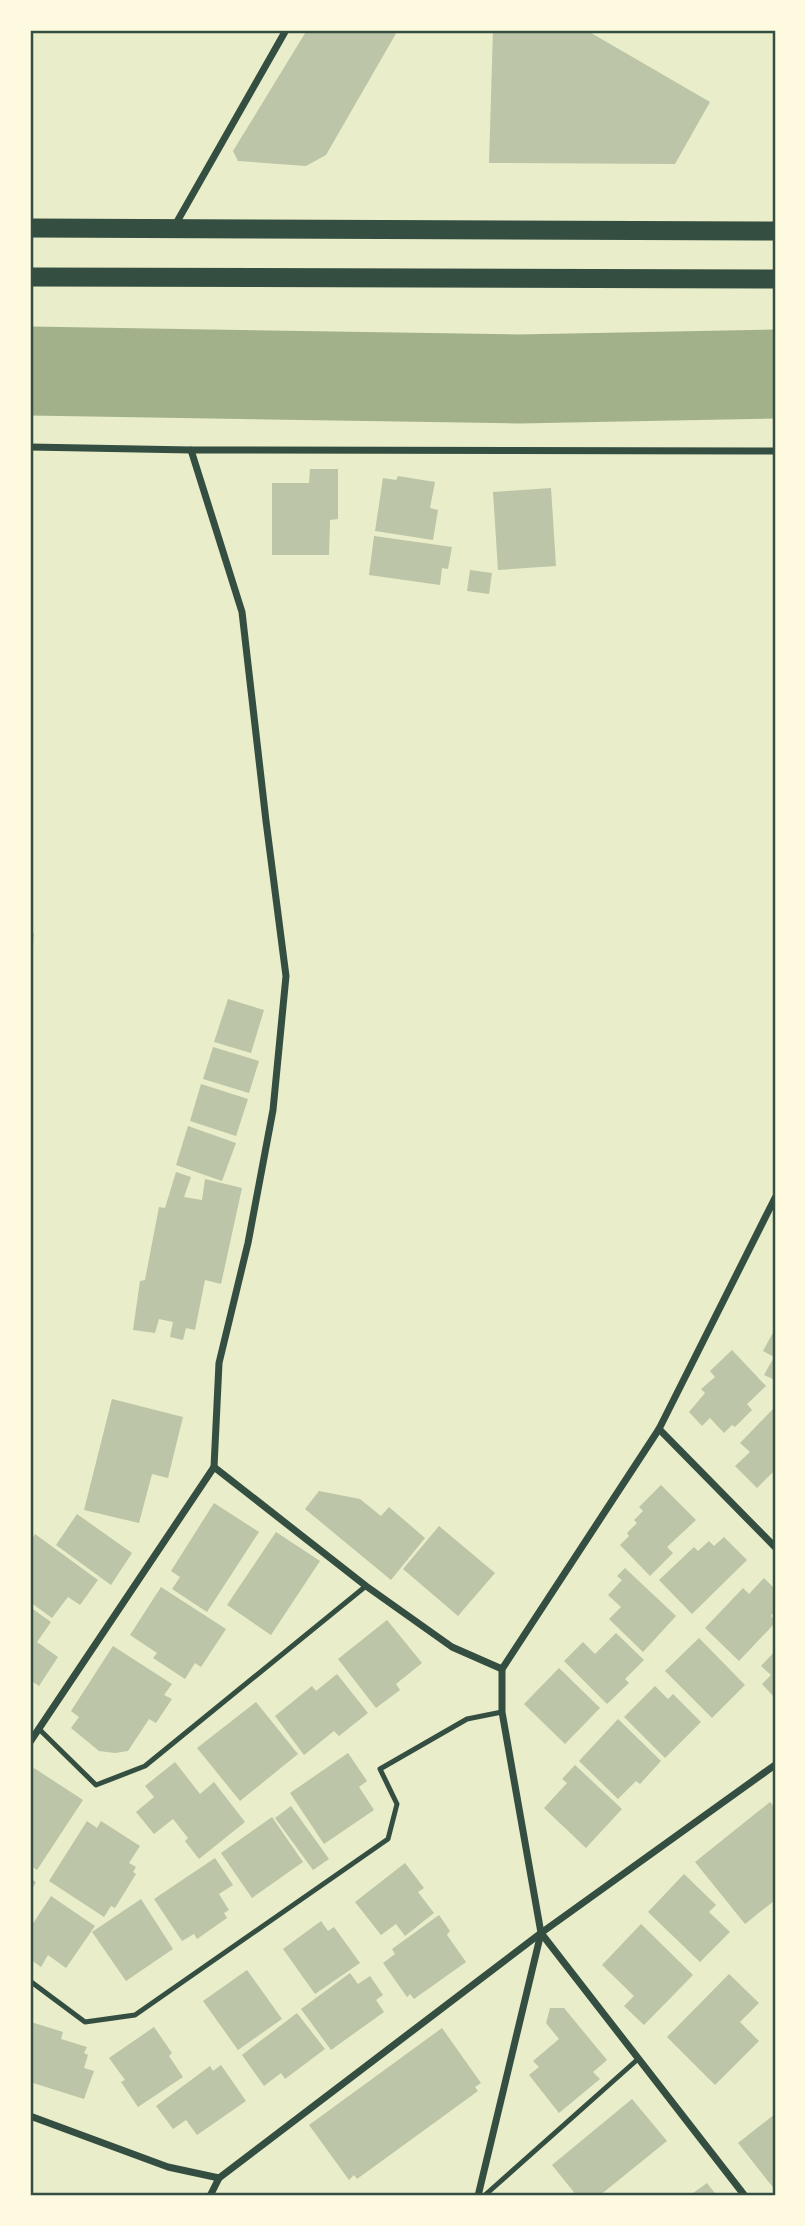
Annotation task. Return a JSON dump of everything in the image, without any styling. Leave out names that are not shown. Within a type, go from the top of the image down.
[{"type":"highway","points":[[30,228],[775,231]]},
{"type":"highway","points":[[30,277],[775,279]]},
{"type":"street","points":[[173,229],[286,30]]},
{"type":"street","points":[[30,447],[191,450],[775,451]]},
{"type":"street","points":[[30,1742],[214,1467],[219,1363],[248,1243],[273,1110],[286,976],[242,612],[191,450]]},
{"type":"street","points":[[481,2196],[541,1933],[502,1712],[502,1669],[659,1429],[775,1198]]},
{"type":"street","points":[[659,1429],[775,1547]]},
{"type":"street","points":[[214,1467],[366,1586],[452,1647],[502,1669]]},
{"type":"street","points":[[210,2196],[219,2178],[541,1933],[775,1765]]},
{"type":"street","points":[[541,1933],[745,2196]]},
{"type":"street","points":[[30,2116],[168,2167],[219,2178]]},
{"type":"lane","points":[[39,1730],[96,1785],[145,1766],[366,1586]]},
{"type":"lane","points":[[30,1981],[85,2022],[135,2015],[388,1839],[397,1804],[380,1769],[467,1719],[502,1712]]},
{"type":"lane","points":[[481,2196],[638,2059]]},
{"type":"building","points":[[307,30],[398,30],[326,155],[306,166],[238,161],[233,151]]},
{"type":"building","points":[[493,30],[586,30],[710,102],[675,164],[489,163]]},
{"type":"building","points":[[310,469],[338,469],[338,519],[330,520],[329,555],[272,555],[272,483],[309,483]]},
{"type":"building","points":[[398,476],[435,482],[430,508],[438,510],[433,540],[375,531],[383,478],[396,480]]},
{"type":"building","points":[[551,488],[556,566],[498,570],[493,492]]},
{"type":"building","points":[[374,536],[452,547],[448,569],[442,568],[440,585],[369,575]]},
{"type":"building","points":[[470,570],[492,573],[489,594],[467,591]]},
{"type":"building","points":[[30,932],[34,933],[32,959],[30,959]]},
{"type":"building","points":[[228,999],[264,1010],[251,1053],[214,1042]]},
{"type":"building","points":[[213,1047],[259,1061],[249,1093],[203,1079]]},
{"type":"building","points":[[201,1084],[248,1099],[236,1136],[190,1121]]},
{"type":"building","points":[[188,1126],[236,1143],[222,1181],[176,1165]]},
{"type":"building","points":[[176,1172],[191,1177],[184,1197],[202,1200],[205,1179],[242,1188],[221,1284],[205,1280],[195,1330],[186,1328],[183,1340],[170,1337],[173,1322],[159,1319],[155,1333],[133,1330],[140,1281],[145,1280],[159,1207],[165,1208]]},
{"type":"building","points":[[775,1329],[775,1380],[764,1375],[774,1357],[763,1351]]},
{"type":"building","points":[[732,1350],[766,1386],[747,1404],[752,1410],[735,1427],[732,1425],[724,1433],[710,1418],[702,1426],[689,1412],[705,1393],[701,1389],[715,1377],[710,1371]]},
{"type":"building","points":[[112,1399],[183,1417],[168,1478],[152,1474],[139,1523],[84,1510]]},
{"type":"building","points":[[775,1407],[775,1470],[757,1488],[735,1466],[750,1452],[740,1443]]},
{"type":"building","points":[[661,1485],[696,1520],[667,1547],[673,1553],[650,1576],[620,1545],[637,1523],[634,1520],[643,1511],[639,1507]]},
{"type":"building","points":[[319,1491],[360,1499],[381,1516],[389,1507],[425,1538],[391,1580],[305,1509]]},
{"type":"building","points":[[214,1503],[259,1532],[207,1612],[172,1589],[180,1577],[171,1571]]},
{"type":"building","points":[[77,1514],[132,1553],[111,1585],[56,1545]]},
{"type":"building","points":[[439,1526],[495,1573],[458,1616],[403,1569]]},
{"type":"building","points":[[276,1532],[320,1561],[271,1635],[227,1605]]},
{"type":"building","points":[[35,1534],[98,1580],[80,1605],[68,1597],[52,1618],[30,1602],[30,1542]]},
{"type":"building","points":[[724,1537],[747,1560],[692,1614],[659,1580],[694,1547],[698,1551],[709,1541],[714,1546]]},
{"type":"building","points":[[625,1568],[676,1616],[643,1652],[609,1619],[621,1607],[608,1595],[622,1580],[617,1576]]},
{"type":"building","points":[[764,1578],[775,1589],[775,1611],[771,1616],[775,1623],[739,1661],[705,1628],[743,1588],[749,1594]]},
{"type":"building","points":[[161,1587],[226,1629],[201,1667],[195,1663],[185,1679],[153,1658],[157,1653],[130,1635]]},
{"type":"building","points":[[30,1607],[51,1622],[37,1642],[58,1657],[39,1686],[30,1680]]},
{"type":"building","points":[[387,1620],[422,1663],[396,1684],[400,1690],[376,1708],[338,1659]]},
{"type":"building","points":[[616,1633],[644,1660],[625,1679],[629,1683],[607,1704],[564,1661],[583,1642],[595,1654]]},
{"type":"building","points":[[699,1638],[745,1685],[712,1718],[665,1671]]},
{"type":"building","points":[[113,1646],[172,1684],[164,1695],[172,1699],[156,1723],[149,1719],[128,1751],[115,1753],[99,1751],[71,1728],[79,1717],[71,1711]]},
{"type":"building","points":[[775,1651],[775,1698],[762,1684],[771,1675],[761,1666]]},
{"type":"building","points":[[559,1668],[600,1708],[565,1744],[524,1704]]},
{"type":"building","points":[[337,1674],[368,1713],[339,1736],[334,1731],[304,1755],[275,1716],[312,1686],[316,1691]]},
{"type":"building","points":[[655,1686],[668,1699],[673,1694],[701,1722],[665,1758],[624,1717]]},
{"type":"building","points":[[256,1702],[298,1754],[240,1801],[197,1748]]},
{"type":"building","points":[[618,1719],[661,1761],[640,1784],[636,1781],[618,1799],[579,1761]]},
{"type":"building","points":[[348,1753],[367,1781],[359,1787],[374,1810],[324,1844],[290,1793]]},
{"type":"building","points":[[175,1762],[200,1794],[214,1782],[245,1822],[199,1859],[185,1841],[188,1838],[173,1819],[154,1834],[136,1812],[154,1797],[145,1786]]},
{"type":"building","points":[[575,1765],[622,1809],[586,1848],[544,1808],[567,1783],[562,1779]]},
{"type":"building","points":[[34,1768],[83,1800],[37,1870],[30,1865],[30,1775]]},
{"type":"building","points":[[770,1802],[775,1808],[775,1900],[745,1924],[695,1862]]},
{"type":"building","points":[[291,1806],[329,1859],[313,1870],[275,1818]]},
{"type":"building","points":[[272,1817],[303,1862],[252,1898],[221,1853]]},
{"type":"building","points":[[87,1821],[97,1828],[101,1821],[140,1846],[129,1863],[136,1867],[133,1872],[136,1874],[115,1908],[111,1906],[104,1917],[49,1881]]},
{"type":"building","points":[[215,1858],[233,1885],[219,1894],[229,1910],[224,1913],[227,1918],[197,1939],[194,1934],[182,1941],[154,1899]]},
{"type":"building","points":[[405,1863],[424,1888],[418,1892],[434,1913],[405,1936],[396,1924],[381,1935],[355,1902]]},
{"type":"building","points":[[684,1874],[716,1905],[709,1912],[730,1932],[700,1962],[648,1912]]},
{"type":"building","points":[[30,1878],[36,1882],[30,1893]]},
{"type":"building","points":[[51,1896],[95,1926],[66,1968],[48,1955],[41,1967],[30,1959],[30,1928]]},
{"type":"building","points":[[141,1899],[173,1949],[126,1981],[92,1932]]},
{"type":"building","points":[[439,1915],[450,1931],[447,1935],[466,1962],[414,1999],[410,1994],[407,1997],[383,1963],[395,1954],[392,1949]]},
{"type":"building","points":[[321,1921],[328,1931],[334,1927],[360,1963],[315,1994],[283,1949]]},
{"type":"building","points":[[641,1924],[693,1975],[644,2025],[624,2006],[634,1996],[602,1965]]},
{"type":"building","points":[[247,1970],[282,2019],[238,2050],[203,2001]]},
{"type":"building","points":[[350,1973],[358,1984],[370,1976],[383,1995],[376,2000],[384,2012],[331,2050],[301,2009]]},
{"type":"building","points":[[729,1974],[759,2003],[740,2022],[759,2041],[715,2085],[667,2037]]},
{"type":"building","points":[[550,2008],[564,2008],[607,2060],[593,2072],[600,2079],[559,2113],[529,2075],[539,2067],[533,2061],[559,2039],[546,2023]]},
{"type":"building","points":[[297,2013],[325,2049],[285,2079],[281,2073],[264,2086],[242,2055]]},
{"type":"building","points":[[31,2022],[63,2032],[61,2039],[87,2047],[84,2053],[88,2055],[84,2068],[94,2071],[84,2099],[30,2082]]},
{"type":"building","points":[[154,2027],[172,2053],[169,2056],[183,2077],[138,2107],[121,2082],[125,2080],[109,2058]]},
{"type":"building","points":[[442,2028],[481,2083],[475,2087],[478,2091],[357,2179],[354,2175],[349,2180],[309,2125]]},
{"type":"building","points":[[221,2065],[246,2101],[197,2135],[186,2120],[173,2129],[156,2106],[210,2066],[213,2071]]},
{"type":"building","points":[[632,2099],[667,2141],[599,2196],[577,2196],[552,2165]]},
{"type":"building","points":[[775,2114],[775,2190],[738,2143]]},
{"type":"building","points":[[707,2183],[717,2196],[689,2196]]},
{"type":"waterway","points":[[30,371],[518,379],[775,374]]}]
